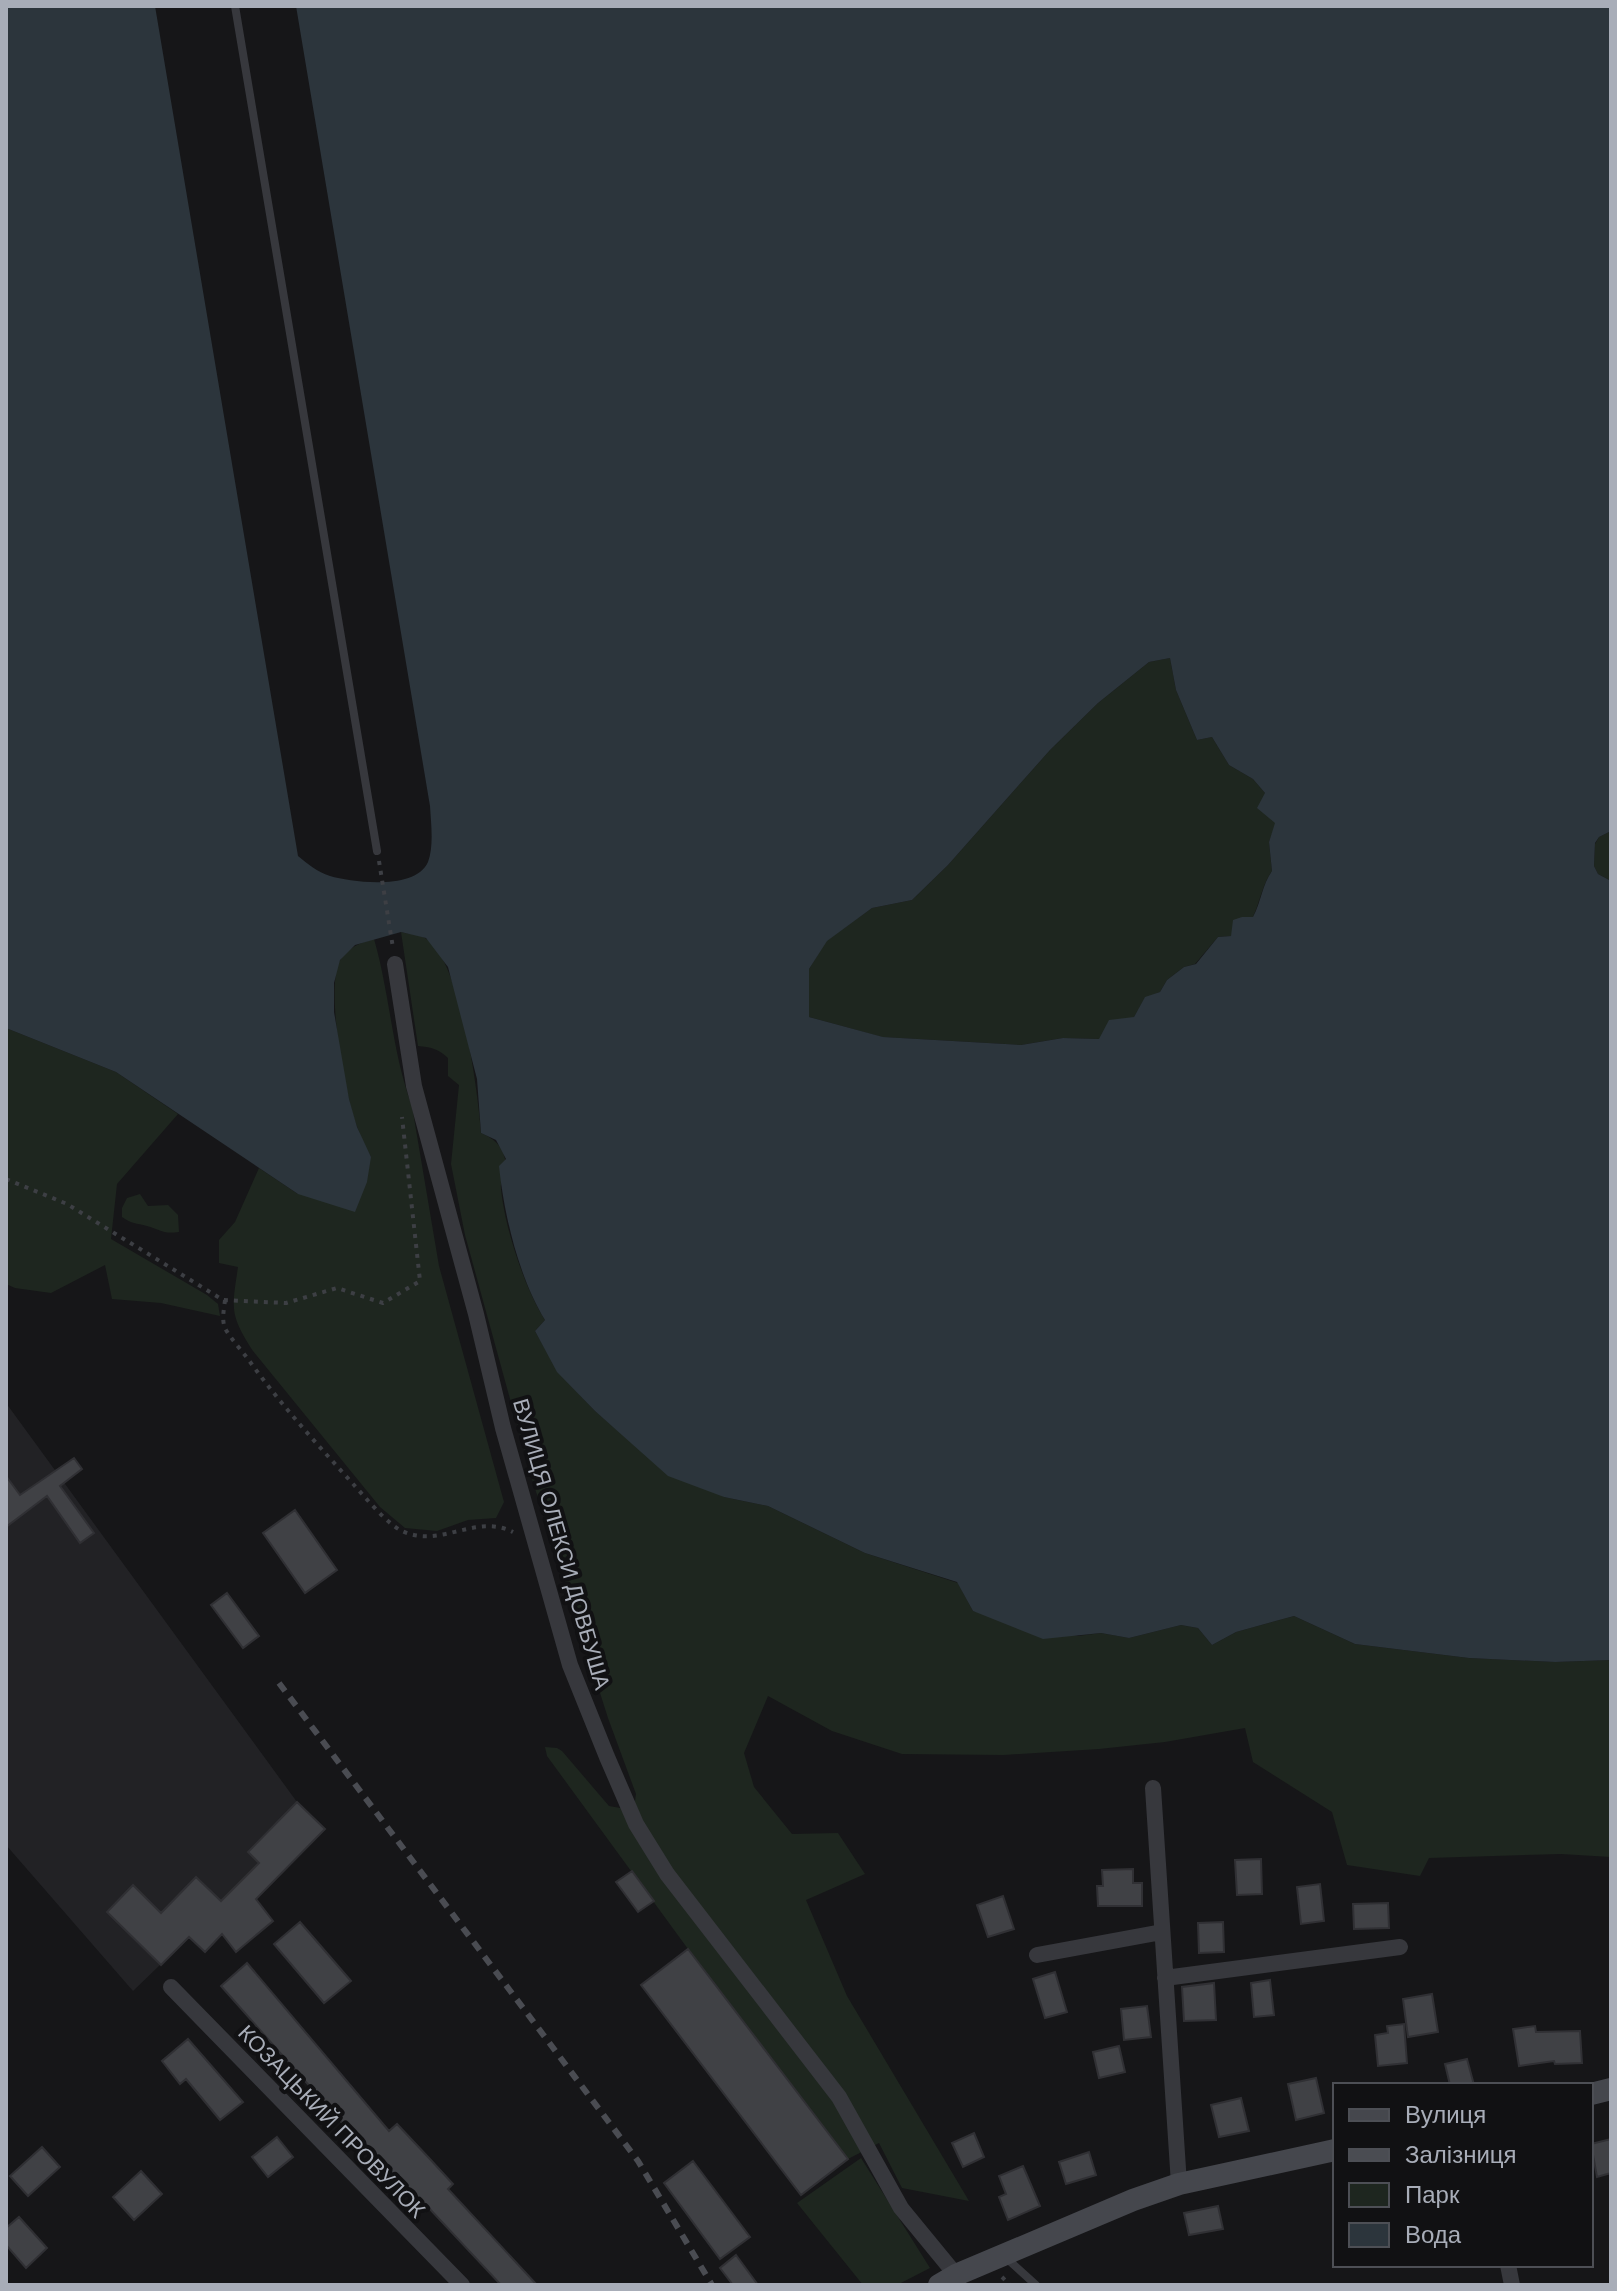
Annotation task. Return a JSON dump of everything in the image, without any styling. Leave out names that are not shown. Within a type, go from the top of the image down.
[{"type":"street","name":"ВУЛИЦЯ ОЛЕКСИ ДОВБУША","points":[[395,964],[414,1086],[536,1545],[570,1665],[636,1824],[667,1874],[839,2097],[901,2208],[948,2280]]},
{"type":"street","points":[[1153,1788],[1179,2184]]},
{"type":"street","points":[[1037,1955],[1162,1932]]},
{"type":"street","points":[[1165,1978],[1400,1947]]},
{"type":"street","name":"КОЗАЦЬКИЙ ПРОВУЛОК","points":[[171,1987],[462,2285]]},
{"type":"street","points":[[948,2280],[1133,2200],[1179,2184],[1333,2150]]},
{"type":"lane","points":[[235,6],[377,851]]},
{"type":"lane","points":[[1003,2255],[1036,2285]]},
{"type":"path","points":[[377,851],[395,964]]},
{"type":"path","points":[[6,1179],[67,1204],[225,1300],[286,1303],[337,1288],[383,1303],[420,1281],[401,1108],[414,1086]]},
{"type":"path","points":[[225,1300],[225,1329],[303,1428],[399,1530],[438,1536],[484,1525],[499,1525],[536,1545]]},
{"type":"shaded area","points":[[6,1403],[297,1802],[325,1829],[205,1951],[189,1937],[133,1991],[6,1845]]},
{"type":"green space","points":[[1170,658],[1176,690],[1197,740],[1212,737],[1229,765],[1253,779],[1265,793],[1276,823],[1269,842],[1272,871],[1253,917],[1242,917],[1231,936],[1218,937],[1195,964],[1184,967],[1167,980],[1160,992],[1145,998],[1134,1017],[1099,1039],[1063,1038],[1021,1045],[882,1037],[809,1017],[809,969],[826,941],[872,908],[912,900],[948,865],[1050,750],[1098,703],[1149,662]]},
{"type":"green space","points":[[1611,831],[1611,881],[1598,874],[1594,866],[1595,844],[1599,837]]},
{"type":"green space","points":[[401,932],[425,938],[438,951],[458,998],[476,1088],[481,1133],[496,1143],[504,1154],[501,1189],[507,1221],[523,1274],[545,1320],[535,1331],[558,1372],[617,1430],[724,1497],[768,1506],[865,1553],[958,1583],[973,1611],[1078,1636],[1101,1633],[1129,1638],[1181,1625],[1198,1628],[1212,1645],[1236,1632],[1294,1616],[1355,1644],[1469,1658],[1555,1662],[1611,1660],[1611,1857],[1561,1854],[1429,1858],[1420,1876],[1347,1865],[1332,1812],[1253,1762],[1245,1728],[1165,1742],[1099,1749],[1004,1755],[902,1754],[832,1731],[768,1696],[744,1753],[754,1787],[792,1834],[838,1833],[865,1874],[806,1900],[847,1996],[969,2201],[902,2188],[879,2143],[848,2159],[688,1949],[547,1756],[545,1747],[562,1751],[609,1806],[620,1808],[635,1801],[636,1794],[608,1718],[532,1479],[465,1235],[451,1164],[459,1085],[448,1076],[448,1058],[434,1049],[418,1046]]},
{"type":"green space","points":[[374,939],[400,1065],[412,1106],[439,1266],[504,1502],[496,1518],[468,1520],[437,1531],[405,1528],[380,1507],[253,1351],[234,1310],[238,1267],[219,1263],[219,1240],[235,1222],[259,1168],[298,1194],[371,1157],[359,1132],[348,1094],[339,1045],[335,997],[336,977],[342,957],[354,947]]},
{"type":"green space","points":[[6,1028],[116,1072],[178,1114],[117,1184],[111,1239],[207,1295],[218,1304],[220,1316],[161,1303],[112,1299],[105,1265],[51,1293],[6,1284]]},
{"type":"green space","points":[[140,1194],[148,1206],[168,1205],[178,1215],[179,1232],[162,1231],[122,1217],[127,1198]]},
{"type":"green space","points":[[861,2158],[930,2268],[897,2285],[863,2285],[797,2203]]},
{"type":"water","points":[[6,6],[155,6],[298,856],[330,876],[384,882],[411,877],[428,862],[432,842],[430,806],[296,6],[1611,6],[1611,831],[1595,843],[1594,866],[1598,874],[1611,881],[1611,1660],[1555,1662],[1469,1658],[1355,1644],[1294,1616],[1236,1632],[1212,1645],[1198,1628],[1181,1625],[1129,1638],[1101,1633],[1043,1639],[973,1611],[957,1582],[865,1553],[768,1506],[724,1497],[668,1476],[595,1411],[557,1372],[535,1331],[545,1320],[520,1266],[509,1225],[499,1166],[506,1159],[496,1140],[481,1133],[477,1079],[448,967],[426,938],[401,932],[355,945],[340,960],[334,983],[334,1012],[349,1099],[357,1127],[371,1157],[367,1182],[355,1212],[298,1194],[116,1072],[6,1028]],"holes":[[[1170,658],[1176,690],[1197,740],[1212,737],[1229,765],[1253,779],[1265,793],[1257,808],[1275,823],[1269,842],[1272,871],[1253,917],[1233,920],[1231,936],[1218,937],[1196,964],[1184,967],[1167,980],[1160,992],[1145,997],[1134,1017],[1109,1020],[1099,1039],[1063,1038],[1021,1045],[883,1037],[809,1017],[809,969],[827,941],[872,908],[912,900],[948,865],[1050,750],[1098,703],[1149,662]]]},
{"type":"building","points":[[74,1458],[82,1469],[60,1486],[94,1533],[80,1543],[47,1496],[6,1527],[6,1476],[20,1495]]},
{"type":"building","points":[[295,1510],[337,1570],[305,1593],[263,1533]]},
{"type":"building","points":[[227,1593],[259,1636],[243,1648],[211,1605]]},
{"type":"building","points":[[297,1802],[325,1829],[256,1899],[273,1921],[236,1952],[222,1934],[205,1952],[189,1937],[161,1965],[107,1912],[133,1885],[161,1913],[196,1877],[221,1901],[259,1863],[248,1852]]},
{"type":"building","points":[[1261,1859],[1262,1894],[1237,1895],[1235,1860]]},
{"type":"building","points":[[1133,1869],[1133,1883],[1142,1883],[1142,1906],[1098,1906],[1097,1886],[1103,1886],[1102,1870]]},
{"type":"building","points":[[632,1871],[654,1901],[638,1912],[616,1882]]},
{"type":"building","points":[[1320,1884],[1324,1921],[1301,1924],[1297,1887]]},
{"type":"building","points":[[1003,1896],[1014,1929],[988,1937],[977,1905]]},
{"type":"building","points":[[1388,1903],[1389,1928],[1354,1929],[1353,1904]]},
{"type":"building","points":[[300,1922],[351,1981],[324,2003],[274,1944]]},
{"type":"building","points":[[1223,1922],[1224,1952],[1199,1953],[1198,1923]]},
{"type":"building","points":[[688,1949],[848,2159],[801,2195],[641,1985]]},
{"type":"building","points":[[247,1963],[389,2131],[397,2124],[453,2184],[448,2189],[537,2285],[501,2285],[428,2207],[425,2211],[361,2140],[359,2142],[221,1986]]},
{"type":"building","points":[[1055,1972],[1067,2012],[1045,2018],[1033,1979]]},
{"type":"building","points":[[1270,1980],[1274,2015],[1254,2017],[1251,1983]]},
{"type":"building","points":[[1214,1983],[1216,2020],[1184,2021],[1182,1987]]},
{"type":"building","points":[[1432,1994],[1438,2032],[1408,2037],[1403,1999]]},
{"type":"building","points":[[1147,2006],[1151,2037],[1124,2040],[1121,2009]]},
{"type":"building","points":[[1404,2024],[1407,2063],[1378,2066],[1375,2035],[1388,2033],[1387,2026]]},
{"type":"building","points":[[1535,2026],[1536,2032],[1580,2031],[1582,2063],[1555,2064],[1554,2061],[1519,2066],[1513,2029]]},
{"type":"building","points":[[188,2039],[243,2102],[220,2120],[186,2079],[180,2084],[162,2061]]},
{"type":"building","points":[[1119,2046],[1125,2072],[1099,2078],[1093,2052]]},
{"type":"building","points":[[1467,2059],[1473,2083],[1450,2083],[1445,2064]]},
{"type":"building","points":[[1316,2078],[1324,2113],[1296,2120],[1288,2084]]},
{"type":"building","points":[[1241,2098],[1249,2131],[1219,2137],[1211,2105]]},
{"type":"building","points":[[974,2133],[984,2157],[963,2167],[952,2143]]},
{"type":"building","points":[[277,2137],[293,2157],[268,2177],[252,2157]]},
{"type":"building","points":[[1611,2139],[1611,2173],[1597,2177],[1593,2144]]},
{"type":"building","points":[[42,2147],[60,2167],[28,2196],[10,2176]]},
{"type":"building","points":[[1089,2152],[1096,2175],[1066,2184],[1059,2162]]},
{"type":"building","points":[[693,2161],[750,2237],[720,2259],[664,2183]]},
{"type":"building","points":[[1023,2166],[1040,2206],[1008,2220],[999,2197],[1006,2194],[999,2176]]},
{"type":"building","points":[[141,2171],[162,2194],[134,2220],[113,2197]]},
{"type":"building","points":[[1218,2206],[1223,2229],[1189,2235],[1184,2213]]},
{"type":"building","points":[[19,2217],[47,2248],[26,2268],[6,2245],[6,2228]]},
{"type":"building","points":[[736,2255],[758,2285],[733,2285],[720,2268]]},
{"type":"railway","points":[[279,1683],[638,2161],[712,2285]]}]
